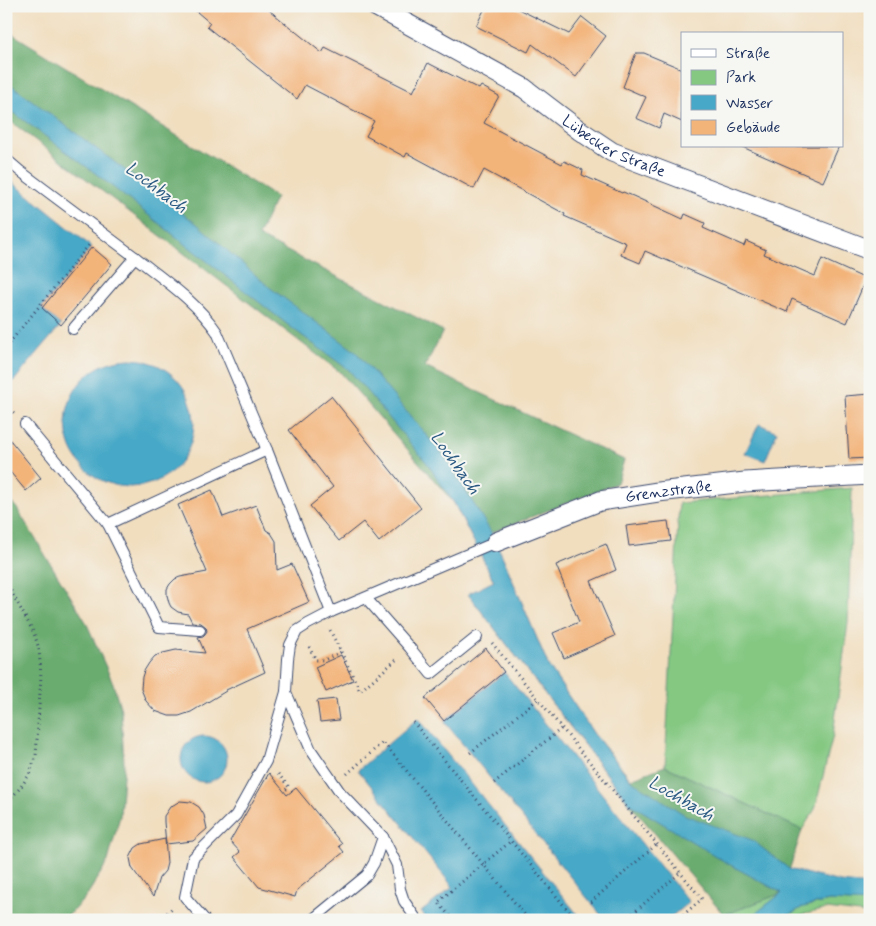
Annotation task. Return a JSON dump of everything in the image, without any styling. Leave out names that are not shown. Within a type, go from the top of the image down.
[{"type":"street","name":"Lübecker Straße","points":[[375,6],[524,88],[579,130],[612,152],[870,250]]},
{"type":"street","name":"Grenzstraße","points":[[496,542],[600,501],[745,482],[870,475]]},
{"type":"lane","points":[[6,159],[196,306],[217,332],[267,450],[327,614]]},
{"type":"lane","points":[[73,329],[135,257]]},
{"type":"lane","points":[[25,424],[108,524],[159,626],[200,630]]},
{"type":"lane","points":[[108,524],[267,450]]},
{"type":"lane","name":"Grenzstraße","points":[[300,629],[327,614],[496,542]]},
{"type":"lane","points":[[366,598],[431,674],[477,637]]},
{"type":"lane","points":[[205,920],[185,897],[193,858],[236,815],[266,761],[286,692],[290,645],[300,629]]},
{"type":"lane","points":[[286,692],[310,750],[340,792],[383,837],[397,865],[400,889],[404,901],[417,920]]},
{"type":"lane","points":[[312,920],[367,875],[374,863],[383,837]]},
{"type":"path","points":[[6,347],[89,245]]},
{"type":"path","points":[[6,582],[34,633],[39,650],[41,676],[36,756],[29,775],[6,804]]},
{"type":"path","points":[[327,614],[341,652],[360,691],[410,648]]},
{"type":"path","points":[[300,629],[316,660],[324,660],[341,652]]},
{"type":"path","points":[[477,637],[484,633],[702,899],[677,920]]},
{"type":"path","points":[[470,753],[538,699]]},
{"type":"path","points":[[414,722],[576,920]]},
{"type":"path","points":[[494,783],[562,728]]},
{"type":"path","points":[[335,784],[383,742],[529,920]]},
{"type":"path","points":[[453,920],[438,902],[511,841]]},
{"type":"path","points":[[591,902],[657,844]]},
{"type":"path","points":[[624,920],[681,872]]},
{"type":"path","points":[[808,920],[836,916],[856,920]]},
{"type":"green space","points":[[6,30],[276,197],[258,236],[443,331],[425,367],[624,460],[617,483],[473,540],[454,503],[341,373],[6,118]]},
{"type":"green space","points":[[852,488],[848,623],[833,735],[815,809],[802,830],[665,766],[679,503]]},
{"type":"green space","points":[[6,497],[16,507],[86,622],[113,683],[121,710],[124,763],[120,816],[108,861],[86,897],[64,920],[6,920]]},
{"type":"green space","points":[[501,553],[549,667],[594,734],[631,779],[665,766],[802,830],[782,893],[724,915],[629,803],[468,594],[494,582],[484,560]]},
{"type":"green space","points":[[782,893],[747,920],[719,920],[724,915]]},
{"type":"green space","points":[[829,901],[868,902],[870,903],[870,916],[827,909],[805,914],[793,920],[780,920],[803,907]]},
{"type":"water","points":[[6,81],[197,224],[269,287],[356,352],[444,456],[491,532],[549,667],[594,734],[631,780],[685,815],[752,840],[789,869],[840,882],[870,885],[870,903],[829,901],[803,907],[780,920],[747,920],[782,893],[727,863],[629,803],[468,594],[494,581],[454,503],[427,463],[349,370],[292,328],[95,173],[6,107]]},
{"type":"water","points":[[6,177],[92,247],[42,308],[61,325],[8,388],[6,386]]},
{"type":"water","points":[[130,359],[143,360],[155,364],[175,378],[189,398],[193,410],[193,436],[189,448],[175,468],[155,482],[143,486],[130,487],[117,486],[105,482],[85,468],[71,448],[67,436],[66,423],[67,410],[71,398],[85,378],[105,364],[117,360]]},
{"type":"water","points":[[759,424],[777,432],[765,461],[745,453]]},
{"type":"water","points":[[504,672],[689,902],[667,920],[605,920],[444,721]]},
{"type":"water","points":[[418,718],[582,920],[428,920],[421,912],[453,887],[358,770]]},
{"type":"water","points":[[200,736],[208,736],[217,740],[223,746],[227,759],[223,772],[217,778],[208,782],[200,782],[191,778],[185,772],[181,763],[181,755],[185,746],[191,740]]},
{"type":"building","points":[[190,6],[264,6],[322,53],[325,48],[413,92],[428,63],[479,89],[481,86],[499,96],[484,123],[562,164],[564,161],[583,170],[582,175],[683,219],[685,214],[705,223],[703,228],[744,246],[746,241],[766,250],[764,254],[815,276],[822,259],[866,279],[847,323],[792,299],[787,312],[645,251],[640,263],[621,255],[626,243],[564,216],[565,214],[484,170],[474,189],[407,153],[405,157],[366,136],[374,121],[305,85],[297,99],[207,27],[210,23]]},
{"type":"building","points":[[486,6],[512,6],[569,34],[582,17],[606,36],[576,77],[532,44],[528,52],[476,26]]},
{"type":"building","points":[[636,53],[644,53],[681,69],[681,122],[664,114],[659,128],[636,118],[646,97],[623,87]]},
{"type":"building","points":[[745,148],[838,148],[823,182]]},
{"type":"building","points":[[92,247],[112,264],[61,325],[42,308]]},
{"type":"building","points":[[870,394],[870,458],[849,459],[845,396]]},
{"type":"building","points":[[331,396],[421,508],[379,542],[363,522],[339,541],[310,506],[333,487],[289,430]]},
{"type":"building","points":[[6,435],[41,478],[26,491],[6,467]]},
{"type":"building","points":[[212,490],[223,517],[256,505],[266,530],[271,533],[276,541],[277,570],[292,564],[309,602],[247,629],[265,672],[226,690],[191,712],[179,716],[169,716],[155,711],[146,701],[141,689],[142,677],[155,656],[176,650],[205,653],[198,637],[205,634],[207,631],[206,627],[201,623],[192,622],[188,614],[178,612],[171,607],[167,589],[175,579],[207,572],[178,505]]},
{"type":"building","points":[[668,521],[671,541],[629,546],[626,526]]},
{"type":"building","points":[[606,544],[616,570],[591,581],[615,636],[564,658],[553,633],[579,622],[556,565]]},
{"type":"building","points":[[486,648],[504,672],[444,721],[425,698]]},
{"type":"building","points":[[341,655],[353,680],[326,692],[315,667]]},
{"type":"building","points":[[336,699],[339,720],[320,722],[317,701]]},
{"type":"building","points":[[269,773],[287,795],[296,788],[342,844],[339,846],[344,852],[297,890],[295,897],[259,887],[234,857],[240,852],[230,841]]},
{"type":"building","points":[[180,801],[191,802],[199,807],[204,815],[207,829],[193,841],[166,844],[164,816],[170,807]]},
{"type":"building","points":[[165,839],[167,863],[165,871],[159,878],[153,897],[132,868],[130,858],[135,848],[141,844]]},
{"type":"waterway","points":[[730,918],[744,920]]},
{"type":"water label","name":"Lochbach","points":[[156,188]]},
{"type":"water label","name":"Lochbach","points":[[455,463]]},
{"type":"water label","name":"Lochbach","points":[[681,799]]}]
